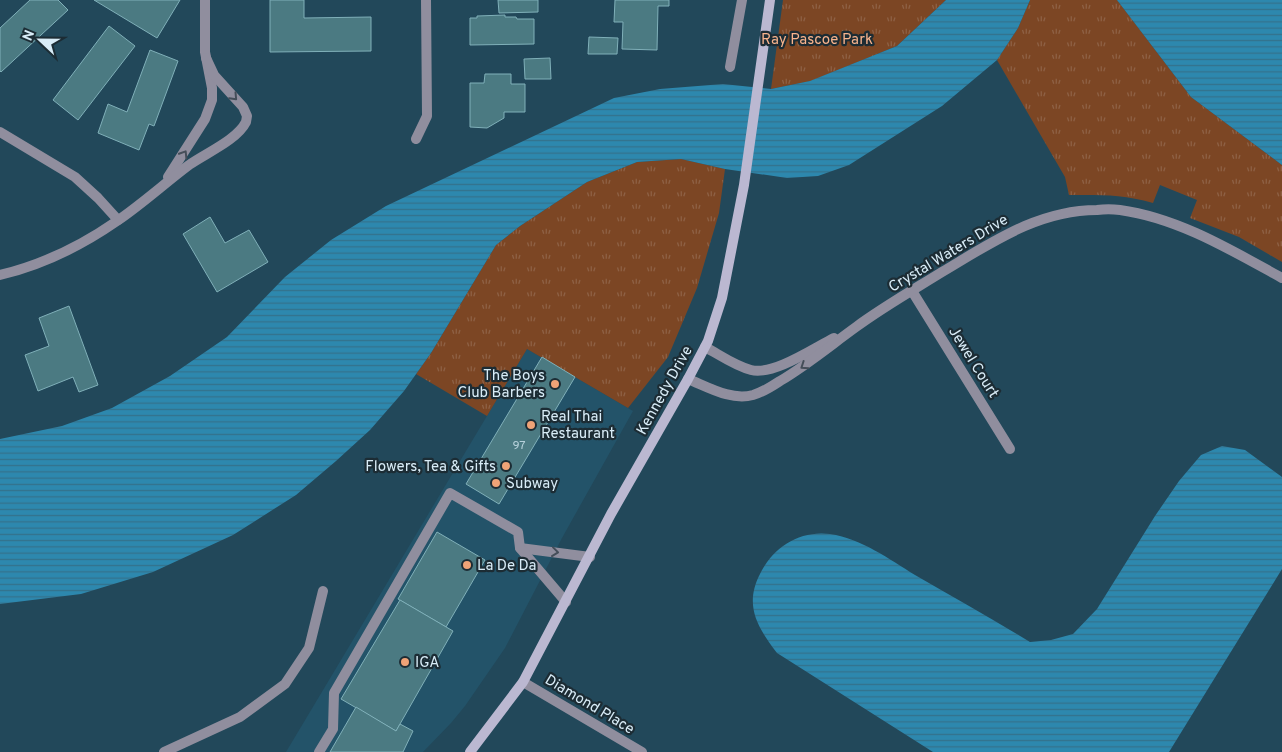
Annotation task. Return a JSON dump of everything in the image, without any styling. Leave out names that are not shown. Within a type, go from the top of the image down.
[{"type":"street","points":[[153,192],[174,170],[210,110],[213,92],[206,58],[205,0]]},
{"type":"street","points":[[416,139],[426,116],[426,0]]},
{"type":"street","points":[[730,68],[742,0]]},
{"type":"street","name":"Kennedy Drive","points":[[470,752],[523,682],[611,514],[705,347],[722,298],[744,186],[770,0]]},
{"type":"street","points":[[0,275],[37,264],[82,243],[118,220],[190,165],[235,135],[246,122],[247,116],[243,107],[214,75],[206,58]]},
{"type":"street","points":[[0,132],[75,178],[98,198],[118,220]]},
{"type":"street","name":"Crystal Waters Drive","points":[[688,379],[728,395],[752,395],[765,390],[800,369],[857,326],[1011,231],[1052,215],[1079,210],[1118,209],[1176,224],[1245,257],[1282,278]]},
{"type":"street","name":"Jewel Court","points":[[912,291],[1010,449]]},
{"type":"street","name":"Crystal Waters Drive","points":[[705,347],[742,367],[760,372],[772,369],[857,326]]},
{"type":"street","points":[[319,752],[333,730],[334,693],[450,493],[518,532],[520,548],[566,602]]},
{"type":"street","points":[[520,548],[590,557]]},
{"type":"street","points":[[164,752],[240,717],[285,684],[309,648],[323,590]]},
{"type":"street","name":"Diamond Place","points":[[523,682],[642,752]]},
{"type":"shaded area","points":[[946,0],[1030,0],[1018,28],[997,60],[942,106],[849,165],[818,176],[787,178],[725,169],[681,159],[637,162],[587,182],[520,226],[496,245],[431,353],[404,391],[370,430],[296,495],[233,535],[153,572],[81,594],[0,604],[0,439],[62,426],[112,408],[170,376],[227,337],[285,277],[331,240],[386,206],[614,98],[660,89],[723,84],[771,89],[810,81],[897,46]]},
{"type":"shaded area","points":[[1117,0],[1282,0],[1282,165],[1191,97]]},
{"type":"shaded area","points":[[527,349],[633,411],[562,538],[505,648],[465,706],[423,752],[286,752]]},
{"type":"shaded area","points":[[1222,446],[1245,450],[1282,477],[1282,569],[1169,752],[933,752],[777,653],[764,634],[755,615],[753,596],[755,585],[772,556],[789,542],[819,533],[853,540],[875,550],[1030,642],[1051,640],[1073,634],[1097,609],[1179,481],[1201,455]]},
{"type":"green space","name":"Ray Pascoe Park","points":[[783,0],[946,0],[897,46],[811,81],[771,89]]},
{"type":"green space","points":[[1030,0],[1117,0],[1191,97],[1282,165],[1282,262],[1239,237],[1190,218],[1197,200],[1160,185],[1153,203],[1101,195],[1069,195],[1065,177],[997,60],[1018,28]]},
{"type":"green space","points":[[681,159],[725,169],[719,213],[697,288],[668,357],[628,408],[527,349],[487,416],[416,374],[431,353],[496,245],[520,226],[587,182],[637,162]]},
{"type":"building","points":[[30,0],[58,0],[68,10],[1,72],[0,28]]},
{"type":"building","points":[[94,0],[180,0],[157,38]]},
{"type":"building","points":[[270,0],[304,0],[304,18],[371,17],[371,51],[270,52]]},
{"type":"building","points":[[498,0],[538,0],[538,12],[499,13]]},
{"type":"building","points":[[615,0],[669,0],[669,6],[658,6],[657,50],[622,49],[623,22],[614,22]]},
{"type":"building","points":[[505,15],[505,17],[516,17],[517,19],[534,19],[534,44],[470,45],[470,18]]},
{"type":"building","points":[[109,26],[135,46],[78,120],[53,100]]},
{"type":"building","points":[[589,37],[618,38],[617,54],[588,54]]},
{"type":"building","points":[[150,50],[178,61],[154,126],[149,124],[139,150],[98,133],[108,104],[127,112]]},
{"type":"building","points":[[550,58],[551,79],[525,79],[524,59]]},
{"type":"building","points":[[485,74],[511,74],[511,84],[525,84],[525,112],[504,112],[504,118],[487,128],[470,127],[470,83],[484,83]]},
{"type":"building","points":[[210,217],[225,243],[249,230],[268,262],[217,292],[183,234]]},
{"type":"building","points":[[69,306],[98,385],[79,392],[73,377],[38,391],[25,355],[49,346],[39,318]]},
{"type":"building","points":[[542,357],[575,377],[499,504],[466,484]]},
{"type":"building","points":[[437,532],[485,560],[446,627],[398,599]]},
{"type":"building","points":[[400,600],[453,631],[396,731],[341,699]]},
{"type":"building","points":[[356,707],[396,731],[400,724],[413,731],[403,752],[330,752]]},
{"type":"place","name":"The Boys Club Barbers","points":[[555,384]]},
{"type":"place","name":"Real Thai Restaurant","points":[[531,425]]},
{"type":"place","name":"Flowers, Tea & Gifts","points":[[506,466]]},
{"type":"place","name":"Subway","points":[[496,483]]},
{"type":"place","name":"La De Da","points":[[467,565]]},
{"type":"place","name":"IGA","points":[[405,662]]}]
